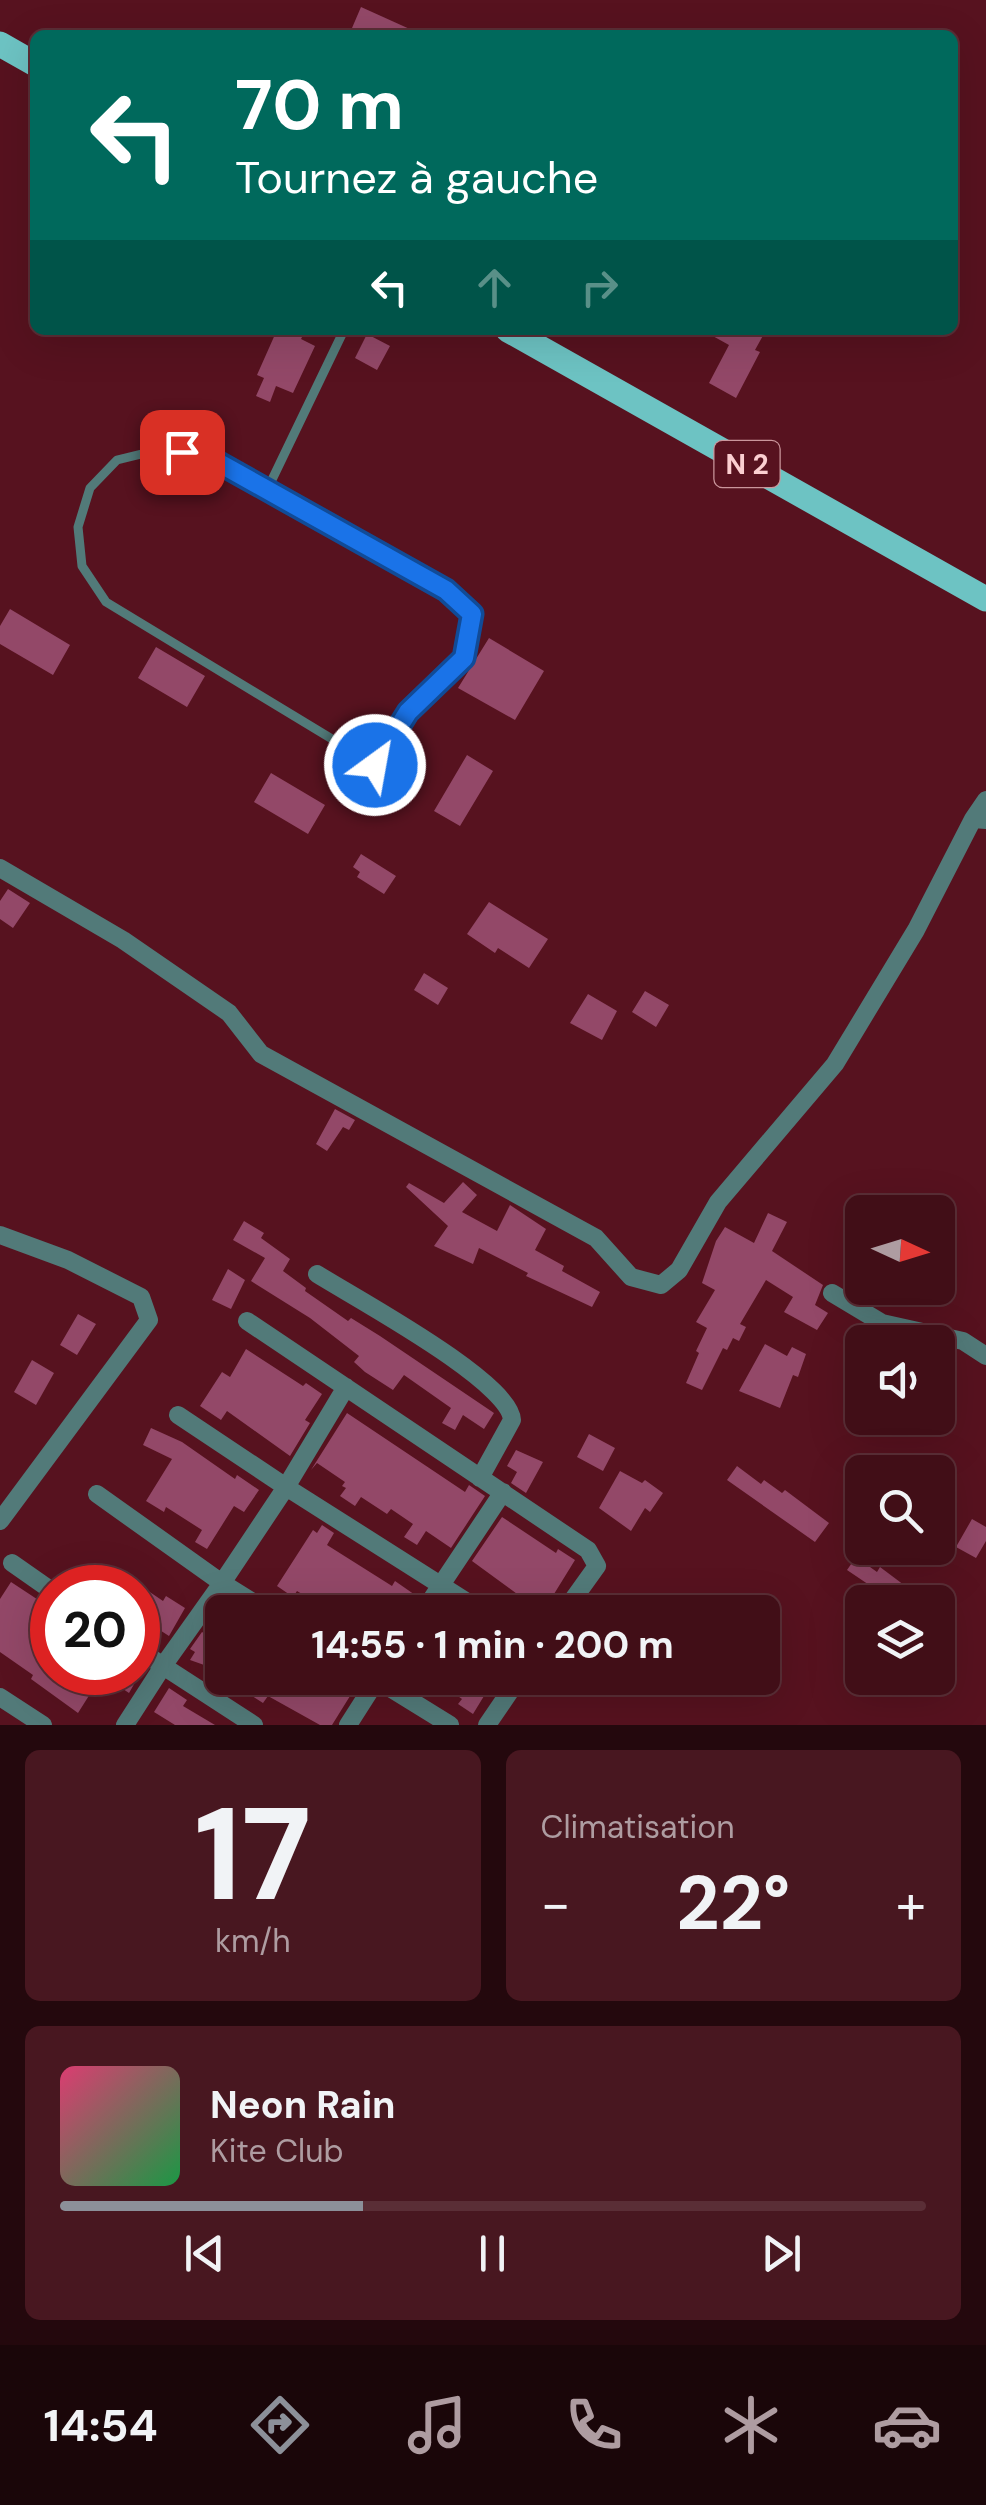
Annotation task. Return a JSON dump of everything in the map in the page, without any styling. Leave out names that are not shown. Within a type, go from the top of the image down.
[{"type":"main road","points":[[0,44],[30,61]]},
{"type":"main road","name":"N 2","points":[[517,335],[986,599]]},
{"type":"street","points":[[0,868],[123,940],[229,1013],[261,1054],[596,1238],[631,1277],[661,1284],[679,1270],[718,1202],[836,1064],[979,820],[986,800]]},
{"type":"street","points":[[0,1235],[68,1260],[141,1297],[148,1320],[0,1521]]},
{"type":"street","points":[[316,1274],[439,1348],[512,1409],[512,1420],[480,1478]]},
{"type":"street","points":[[832,1294],[882,1323],[963,1341],[986,1356]]},
{"type":"street","points":[[247,1321],[596,1558],[597,1566],[576,1595]]},
{"type":"street","points":[[125,1725],[286,1487],[346,1387]]},
{"type":"street","points":[[178,1415],[454,1595]]},
{"type":"street","points":[[435,1595],[503,1492]]},
{"type":"street","points":[[98,1494],[241,1595]]},
{"type":"street","points":[[12,1563],[30,1576]]},
{"type":"street","points":[[162,1666],[254,1725]]},
{"type":"street","points":[[348,1725],[366,1695]]},
{"type":"street","points":[[403,1695],[450,1725]]},
{"type":"street","points":[[486,1725],[507,1695]]},
{"type":"street","points":[[0,1697],[42,1725]]},
{"type":"lane","points":[[268,488],[342,335]]},
{"type":"lane","points":[[162,449],[203,454],[268,488],[446,590],[472,614],[464,658],[408,712],[375,765],[106,602],[82,566],[78,527],[90,488],[117,460],[162,449]]},
{"type":"building","points":[[361,7],[412,30],[351,30]]},
{"type":"building","points":[[275,335],[303,335],[301,339],[315,346],[293,393],[276,386],[270,402],[256,396],[264,378],[257,375]]},
{"type":"building","points":[[366,335],[390,346],[377,370],[355,358]]},
{"type":"building","points":[[711,335],[763,335],[755,350],[760,352],[736,398],[709,383],[729,345]]},
{"type":"building","points":[[10,609],[70,645],[53,675],[0,644],[0,626]]},
{"type":"building","points":[[489,638],[544,671],[515,720],[458,688]]},
{"type":"building","points":[[156,647],[205,676],[187,707],[138,678]]},
{"type":"building","points":[[467,755],[493,771],[460,826],[434,811]]},
{"type":"building","points":[[271,773],[325,805],[308,834],[254,802]]},
{"type":"building","points":[[361,854],[396,876],[384,894],[357,877],[360,872],[353,867]]},
{"type":"building","points":[[8,889],[30,903],[13,928],[0,919],[0,901]]},
{"type":"building","points":[[489,902],[548,939],[529,968],[498,948],[495,953],[467,934]]},
{"type":"building","points":[[424,973],[448,988],[438,1005],[414,990]]},
{"type":"building","points":[[645,991],[669,1005],[656,1027],[632,1012]]},
{"type":"building","points":[[588,994],[617,1011],[602,1040],[570,1023]]},
{"type":"building","points":[[335,1109],[355,1120],[349,1130],[343,1127],[327,1151],[316,1144]]},
{"type":"building","points":[[463,1182],[477,1195],[462,1212],[497,1231],[510,1205],[546,1229],[535,1250],[600,1292],[592,1307],[526,1276],[528,1273],[479,1248],[473,1264],[434,1246],[448,1226],[406,1187],[409,1183],[444,1203]]},
{"type":"building","points":[[768,1213],[787,1222],[772,1251],[823,1285],[815,1305],[828,1313],[817,1330],[784,1312],[793,1297],[766,1280],[740,1324],[746,1327],[739,1341],[733,1338],[727,1350],[723,1348],[702,1390],[686,1383],[707,1328],[696,1322],[715,1290],[702,1283],[716,1241],[725,1227],[754,1243]]},
{"type":"building","points":[[244,1221],[264,1233],[261,1238],[290,1259],[283,1271],[305,1291],[494,1413],[484,1429],[463,1415],[455,1430],[442,1423],[451,1408],[404,1375],[393,1390],[365,1372],[354,1362],[359,1356],[310,1318],[251,1281],[265,1258],[233,1240]]},
{"type":"building","points":[[228,1269],[245,1280],[231,1309],[212,1300]]},
{"type":"building","points":[[78,1314],[96,1324],[77,1355],[60,1345]]},
{"type":"building","points":[[765,1344],[787,1356],[792,1347],[806,1354],[780,1408],[739,1391]]},
{"type":"building","points":[[246,1349],[322,1394],[305,1420],[310,1423],[290,1456],[227,1411],[221,1420],[200,1406],[222,1372],[230,1377]]},
{"type":"building","points":[[32,1360],[54,1373],[36,1405],[14,1392]]},
{"type":"building","points":[[347,1413],[465,1492],[469,1485],[485,1496],[451,1548],[426,1531],[417,1545],[404,1537],[413,1524],[391,1509],[387,1514],[361,1497],[355,1506],[340,1496],[345,1482],[317,1463],[311,1470]]},
{"type":"building","points":[[151,1428],[182,1442],[235,1479],[237,1475],[259,1490],[244,1512],[234,1506],[207,1549],[195,1542],[202,1530],[166,1507],[164,1512],[146,1501],[172,1459],[143,1445]]},
{"type":"building","points":[[589,1434],[615,1448],[603,1471],[577,1457]]},
{"type":"building","points":[[516,1450],[543,1462],[526,1493],[511,1483],[517,1472],[507,1466]]},
{"type":"building","points":[[737,1466],[761,1484],[764,1480],[782,1493],[785,1490],[829,1523],[815,1542],[727,1480]]},
{"type":"building","points":[[620,1471],[642,1483],[645,1480],[663,1493],[650,1512],[645,1508],[631,1531],[599,1508]]},
{"type":"building","points":[[502,1517],[556,1553],[558,1549],[575,1560],[555,1595],[518,1595],[472,1561]]},
{"type":"building","points":[[972,1519],[986,1527],[986,1541],[976,1558],[956,1547]]},
{"type":"building","points":[[322,1525],[334,1533],[327,1545],[392,1586],[395,1581],[415,1595],[303,1595],[297,1591],[290,1595],[277,1586],[313,1530],[317,1533]]},
{"type":"building","points":[[850,1565],[867,1565],[877,1572],[880,1567],[904,1585],[869,1585],[847,1570]]},
{"type":"building","points":[[11,1582],[30,1595],[30,1673],[0,1652],[0,1599]]},
{"type":"building","points":[[166,1596],[185,1608],[169,1636],[160,1630],[160,1599],[163,1601]]},
{"type":"building","points":[[202,1632],[205,1634],[205,1665],[190,1660],[195,1652],[190,1649]]},
{"type":"building","points":[[169,1688],[187,1700],[183,1706],[215,1725],[175,1725],[154,1712]]},
{"type":"building","points":[[53,1695],[89,1695],[78,1713]]},
{"type":"building","points":[[251,1695],[351,1695],[332,1725],[320,1725],[268,1696],[263,1703]]},
{"type":"building","points":[[456,1695],[485,1695],[473,1714],[458,1704],[462,1699]]},
{"type":"route","points":[[182,452],[203,454],[268,488],[446,590],[472,614],[464,658],[408,712],[375,765]]}]
